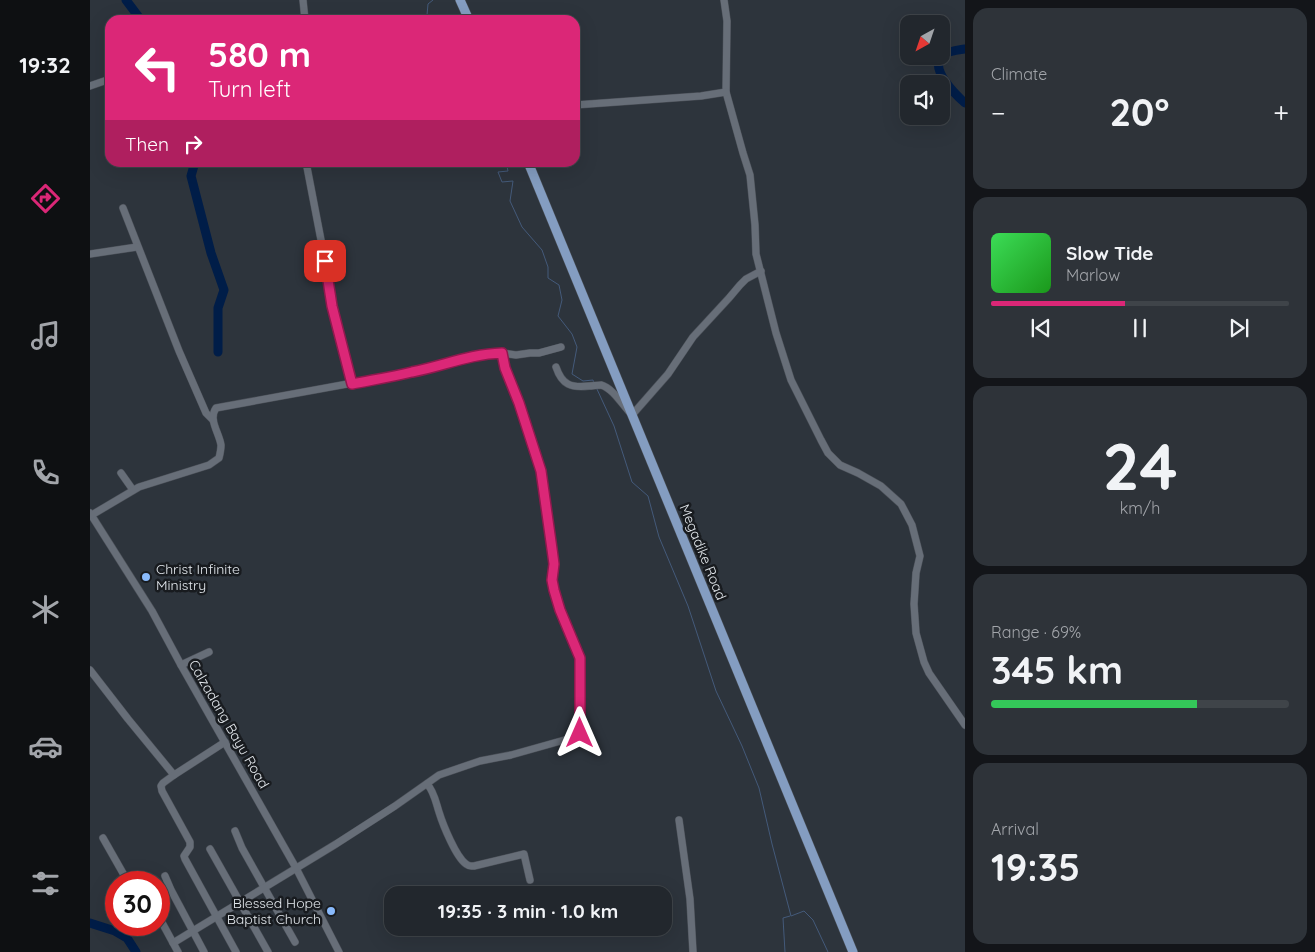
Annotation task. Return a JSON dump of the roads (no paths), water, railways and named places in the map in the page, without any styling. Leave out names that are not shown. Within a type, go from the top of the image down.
[{"type":"main road","points":[[460,0],[466,15]]},
{"type":"main road","name":"Megadike Road","points":[[530,167],[852,952]]},
{"type":"street","points":[[303,0],[304,15]]},
{"type":"street","points":[[724,0],[727,20],[726,92],[750,175],[756,254],[776,333],[791,380],[828,453],[840,465],[881,486],[901,504],[912,525],[920,556],[916,573],[914,604],[916,633],[929,674],[965,725]]},
{"type":"street","points":[[90,86],[105,80]]},
{"type":"street","points":[[580,105],[701,96],[726,92]]},
{"type":"street","points":[[307,167],[332,306],[352,384]]},
{"type":"street","points":[[122,208],[179,351],[206,413],[213,420]]},
{"type":"street","points":[[90,254],[137,247]]},
{"type":"street","points":[[556,367],[558,374],[570,385],[577,387],[600,385],[619,399],[632,414],[668,374],[693,337],[746,278],[761,271]]},
{"type":"street","points":[[91,515],[133,490],[209,465],[219,458],[221,446],[213,420],[216,408],[413,372],[486,353],[516,355],[530,352],[538,353],[561,347]]},
{"type":"street","points":[[173,943],[336,844],[438,775],[579,735],[580,658],[560,610],[554,590],[552,580],[554,564],[541,471],[519,403],[505,368],[502,353]]},
{"type":"street","points":[[121,473],[133,490]]},
{"type":"street","name":"Calzadang Bayu Road","points":[[91,515],[152,611],[296,868],[337,952]]},
{"type":"street","points":[[181,665],[209,652]]},
{"type":"street","points":[[90,670],[174,775]]},
{"type":"street","points":[[225,742],[162,784],[162,791],[190,842],[190,847],[184,856],[185,859],[236,952]]},
{"type":"street","points":[[427,784],[432,790],[443,824],[455,848],[467,865],[474,866],[524,854],[530,880]]},
{"type":"street","points":[[679,820],[690,899],[693,952]]},
{"type":"street","points":[[235,831],[242,848],[295,942]]},
{"type":"street","points":[[103,838],[122,871]]},
{"type":"street","points":[[210,849],[268,952]]},
{"type":"street","points":[[170,888],[204,952]]},
{"type":"street","points":[[169,936],[178,952]]},
{"type":"waterway","points":[[126,0],[137,15]]},
{"type":"waterway","points":[[427,15],[428,4],[433,0]]},
{"type":"waterway","points":[[965,49],[944,54],[939,61],[939,68],[945,81],[965,103]]},
{"type":"waterway","points":[[194,167],[191,176],[211,253],[224,290],[218,308],[218,352]]},
{"type":"waterway","points":[[507,167],[508,171],[498,172],[502,182],[513,181],[510,201],[522,227],[542,250],[548,267],[548,278],[559,285],[562,300],[558,316],[572,334],[577,347],[572,374],[583,381],[593,380],[594,384]]},
{"type":"waterway","points":[[596,387],[614,426],[632,482],[648,496],[659,537],[688,606],[716,691],[759,788],[791,916],[804,911],[813,920],[828,952]]},
{"type":"waterway","points":[[785,952],[783,918],[790,916]]},
{"type":"waterway","points":[[90,923],[115,931],[127,938],[136,952]]},
{"type":"place","name":"Christ Infinite Ministry","points":[[146,577]]},
{"type":"place","name":"Blessed Hope Baptist Church","points":[[331,911]]}]
